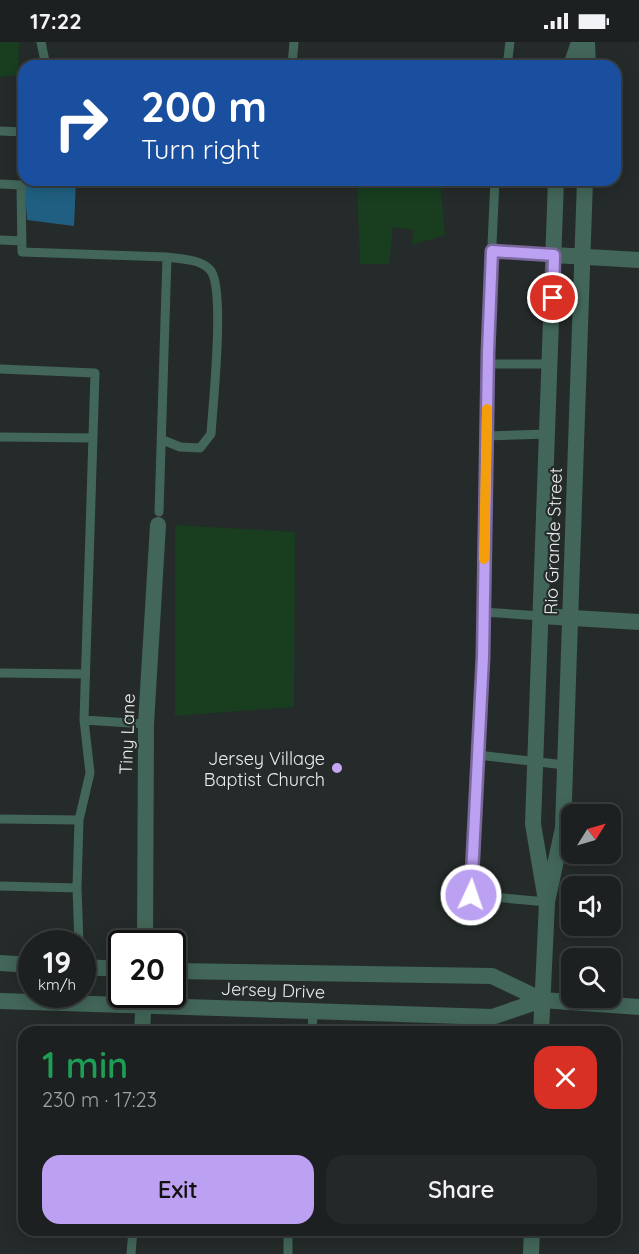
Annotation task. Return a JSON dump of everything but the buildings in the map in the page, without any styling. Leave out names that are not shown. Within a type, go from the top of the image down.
[{"type":"street","points":[[573,60],[579,42]]},
{"type":"street","points":[[587,42],[588,60]]},
{"type":"street","name":"Rio Grande Street","points":[[546,902],[532,824],[556,186]]},
{"type":"street","name":"Rio Grande Street","points":[[541,1026],[546,902],[562,828],[585,186]]},
{"type":"street","points":[[554,255],[639,260]]},
{"type":"street","name":"Tiny Lane","points":[[145,930],[146,724],[158,519]]},
{"type":"street","points":[[541,616],[639,622]]},
{"type":"street","points":[[0,963],[18,964]]},
{"type":"street","name":"Jersey Drive","points":[[186,971],[492,976],[542,1000],[639,1007]]},
{"type":"street","name":"Jersey Drive","points":[[0,1001],[108,1000]]},
{"type":"street","name":"Jersey Drive","points":[[186,1003],[313,1011],[492,1017],[542,1000]]},
{"type":"street","points":[[142,1026],[143,1008]]},
{"type":"street","points":[[531,1254],[532,1236]]},
{"type":"lane","points":[[41,42],[45,60]]},
{"type":"lane","points":[[292,60],[294,42]]},
{"type":"lane","points":[[508,60],[510,42]]},
{"type":"lane","points":[[0,131],[18,132]]},
{"type":"lane","points":[[0,184],[18,185]]},
{"type":"lane","points":[[21,186],[22,252],[167,257],[203,264],[212,272],[218,294],[212,434],[200,448],[180,447],[163,440]]},
{"type":"lane","points":[[495,186],[487,364],[483,612],[471,895],[546,902]]},
{"type":"lane","points":[[0,240],[22,241]]},
{"type":"lane","points":[[492,251],[554,255]]},
{"type":"lane","points":[[158,519],[163,440],[167,257]]},
{"type":"lane","points":[[487,364],[550,364]]},
{"type":"lane","points":[[0,369],[94,373],[84,720],[90,773],[80,820],[77,888],[79,930]]},
{"type":"lane","points":[[486,436],[548,434]]},
{"type":"lane","points":[[0,437],[93,438]]},
{"type":"lane","points":[[483,612],[541,616]]},
{"type":"lane","points":[[0,673],[85,674]]},
{"type":"lane","points":[[84,720],[146,724]]},
{"type":"lane","points":[[478,755],[565,765]]},
{"type":"lane","points":[[0,819],[80,820]]},
{"type":"lane","points":[[0,886],[77,888]]},
{"type":"lane","points":[[312,1026],[313,1011]]},
{"type":"lane","points":[[131,1254],[132,1236]]},
{"type":"lane","points":[[288,1236],[288,1254]]},
{"type":"green space","points":[[0,42],[19,42],[18,75],[0,77]]},
{"type":"green space","points":[[357,186],[441,186],[445,235],[412,245],[413,230],[393,227],[389,264],[360,264]]},
{"type":"green space","points":[[175,525],[295,532],[294,707],[175,716]]},
{"type":"water","points":[[24,186],[76,186],[74,226],[27,220]]},
{"type":"slow traffic","points":[[484,559],[487,409]]},
{"type":"place","name":"Jersey Village Baptist Church","points":[[337,768]]},
{"type":"route","points":[[471,895],[483,657],[492,251],[554,255],[553,298]]}]
